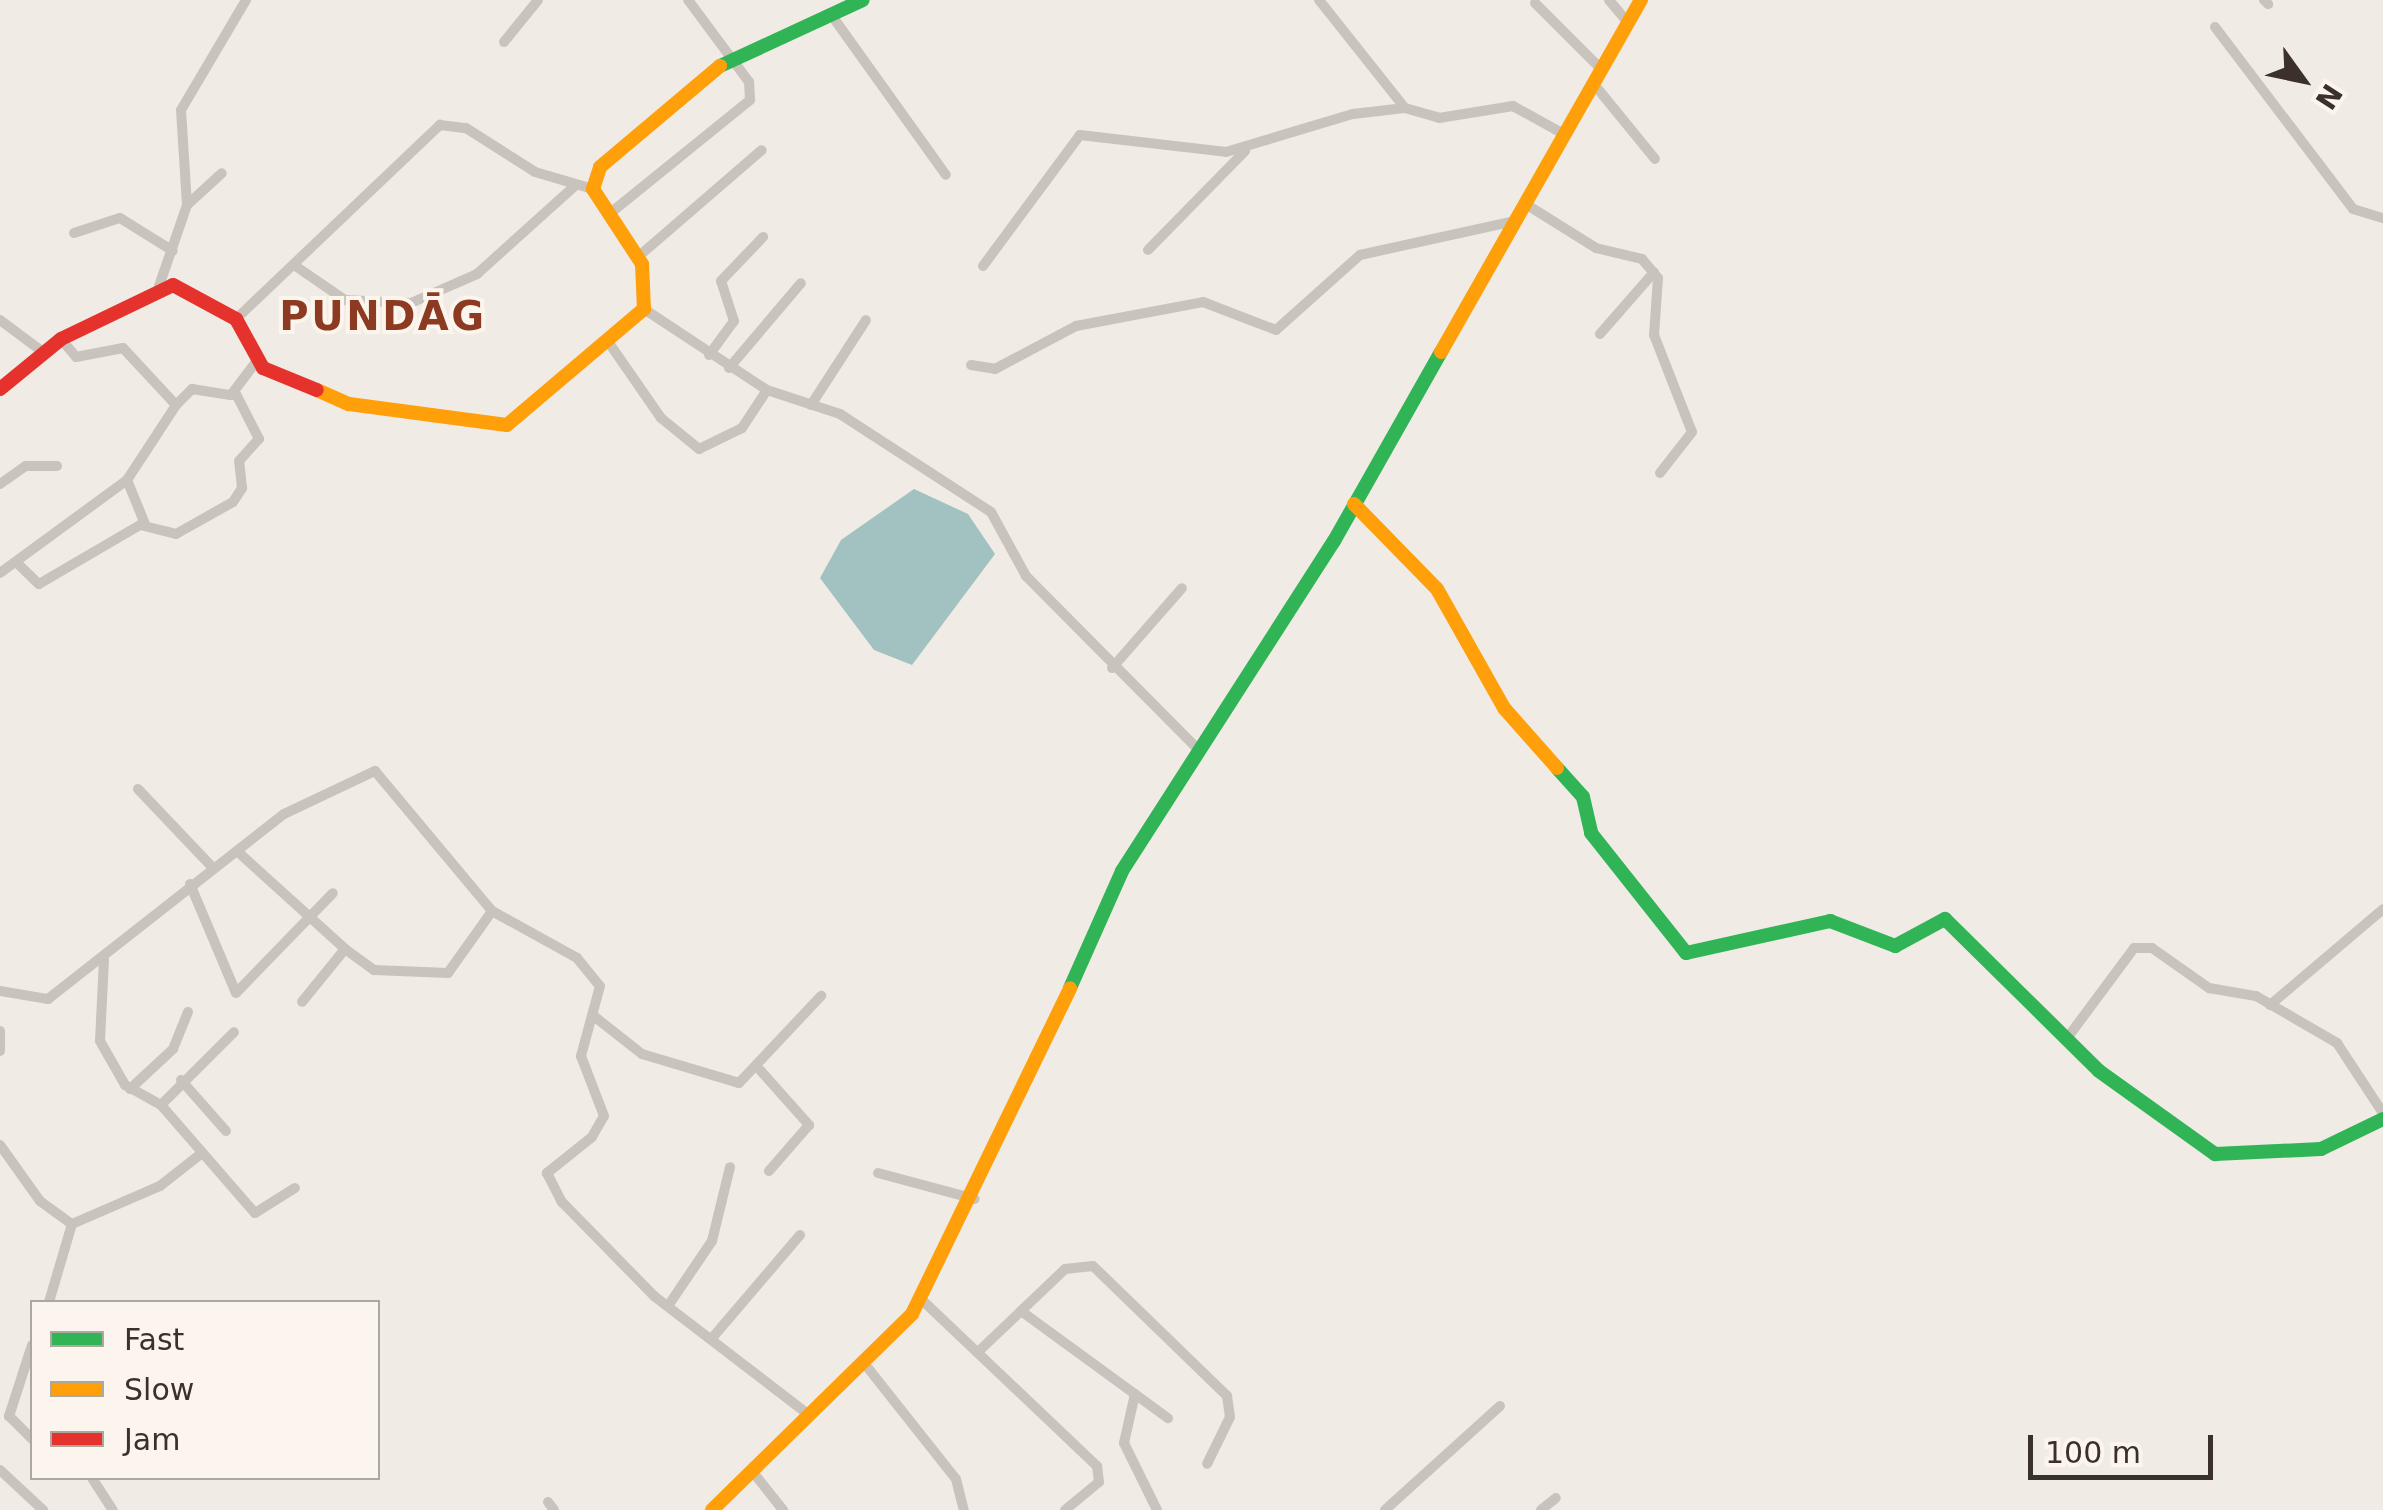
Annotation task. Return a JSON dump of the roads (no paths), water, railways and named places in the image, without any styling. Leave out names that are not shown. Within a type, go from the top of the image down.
[{"type":"street","points":[[159,286],[187,206],[181,110],[246,0]]},
{"type":"street","points":[[504,42],[538,0]]},
{"type":"street","points":[[608,214],[747,106],[752,88],[688,0]]},
{"type":"street","points":[[863,0],[732,56],[600,167],[593,189],[638,256],[644,309],[709,356],[767,390],[840,414],[991,512],[1026,576],[1112,668],[1198,748]]},
{"type":"street","points":[[1319,0],[1405,108]]},
{"type":"street","points":[[1609,0],[1628,23]]},
{"type":"street","points":[[712,1510],[864,1363],[920,1299],[975,1198],[1122,871],[1354,504],[1641,0]]},
{"type":"street","points":[[1535,3],[1601,69]]},
{"type":"street","points":[[830,14],[946,175]]},
{"type":"street","points":[[2216,27],[2335,188],[2354,209],[2383,218]]},
{"type":"street","points":[[1593,83],[1655,159]]},
{"type":"street","points":[[982,266],[1080,135],[1245,150],[1353,114],[1405,108],[1439,118],[1513,106],[1562,133]]},
{"type":"street","points":[[236,319],[440,124],[466,128],[535,172],[593,189]]},
{"type":"street","points":[[638,256],[762,150]]},
{"type":"street","points":[[1148,250],[1245,150]]},
{"type":"street","points":[[187,206],[222,172]]},
{"type":"street","points":[[294,265],[345,300],[410,303],[476,274],[576,186]]},
{"type":"street","points":[[1524,203],[1654,272]]},
{"type":"street","points":[[74,233],[105,219],[135,216],[173,250]]},
{"type":"street","points":[[971,365],[995,369],[1076,326],[1180,304],[1216,303],[1276,330],[1360,256],[1514,221]]},
{"type":"street","points":[[709,356],[734,320],[721,281],[763,238]]},
{"type":"street","points":[[1600,334],[1654,272]]},
{"type":"street","points":[[1654,272],[1654,335],[1692,432],[1660,473]]},
{"type":"street","points":[[729,368],[801,283]]},
{"type":"street","points":[[0,389],[61,339],[159,286],[188,288],[236,319],[256,362],[364,411],[496,429],[644,309]]},
{"type":"street","points":[[0,320],[43,352]]},
{"type":"street","points":[[811,405],[866,320]]},
{"type":"street","points":[[61,339],[76,357],[122,348],[176,404]]},
{"type":"street","points":[[607,340],[661,418],[699,449],[742,428],[767,390]]},
{"type":"street","points":[[235,392],[256,362]]},
{"type":"street","points":[[0,573],[18,564],[127,480],[176,404],[192,388],[235,392]]},
{"type":"street","points":[[18,564],[39,584],[145,524],[176,534],[239,495],[237,467],[259,439],[235,392]]},
{"type":"street","points":[[0,484],[26,466],[57,466]]},
{"type":"street","points":[[127,480],[145,524]]},
{"type":"street","points":[[1354,504],[1437,589],[1504,708],[1583,797],[1591,833],[1684,952],[1830,921],[1895,946],[1944,919],[2068,1037],[2197,1145],[2230,1158],[2321,1149],[2383,1116],[2346,1051],[2270,1005],[2209,988],[2136,946],[2068,1037]]},
{"type":"street","points":[[1112,668],[1182,588]]},
{"type":"street","points":[[0,990],[48,999],[104,958],[190,884],[307,800],[374,771],[492,911],[590,969],[602,994],[581,1056],[603,1120],[547,1175],[578,1224],[668,1306],[810,1415]]},
{"type":"street","points":[[138,789],[213,868]]},
{"type":"street","points":[[237,851],[345,949],[374,970],[448,973],[492,911]]},
{"type":"street","points":[[190,884],[236,992],[332,894]]},
{"type":"street","points":[[2270,1005],[2383,909]]},
{"type":"street","points":[[302,1002],[345,949]]},
{"type":"street","points":[[104,958],[100,1042],[130,1089],[161,1105],[255,1214],[295,1188]]},
{"type":"street","points":[[596,1017],[644,1055],[732,1083],[760,1070],[820,996]]},
{"type":"street","points":[[130,1089],[173,1049],[188,1012]]},
{"type":"street","points":[[0,1031],[0,1051]]},
{"type":"street","points":[[161,1105],[181,1080],[234,1032]]},
{"type":"street","points":[[760,1070],[809,1125],[769,1171]]},
{"type":"street","points":[[181,1080],[226,1131]]},
{"type":"street","points":[[0,1145],[40,1201],[72,1224]]},
{"type":"street","points":[[72,1224],[160,1186],[202,1153]]},
{"type":"street","points":[[668,1306],[712,1241],[730,1167]]},
{"type":"street","points":[[878,1173],[975,1198]]},
{"type":"street","points":[[50,1300],[72,1224]]},
{"type":"street","points":[[713,1337],[800,1235]]},
{"type":"street","points":[[979,1351],[1087,1252]]},
{"type":"street","points":[[1073,1264],[1094,1266],[1222,1388],[1230,1417],[1207,1464]]},
{"type":"street","points":[[920,1299],[1097,1466],[1100,1479],[1065,1510]]},
{"type":"street","points":[[1021,1311],[1168,1418]]},
{"type":"street","points":[[30,1351],[10,1416],[30,1437]]},
{"type":"street","points":[[864,1363],[956,1479],[964,1510]]},
{"type":"street","points":[[1134,1394],[1124,1442],[1157,1510]]},
{"type":"street","points":[[1386,1510],[1500,1406]]},
{"type":"street","points":[[0,1470],[44,1510]]},
{"type":"street","points":[[752,1470],[783,1510]]},
{"type":"street","points":[[93,1480],[114,1510]]},
{"type":"street","points":[[1078,1498],[1088,1510]]},
{"type":"street","points":[[1541,1510],[1556,1498]]},
{"type":"water","points":[[914,489],[968,514],[995,554],[912,665],[874,650],[820,578],[841,540]]},
{"type":"district","name":"PUNDĀG","points":[[383,316]]}]
